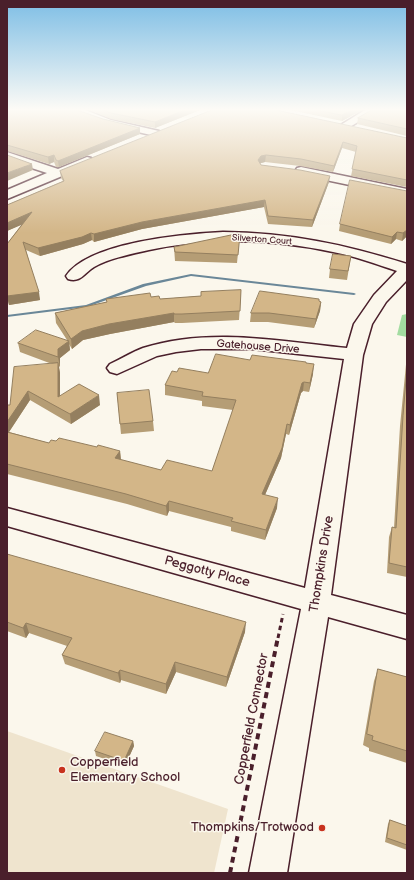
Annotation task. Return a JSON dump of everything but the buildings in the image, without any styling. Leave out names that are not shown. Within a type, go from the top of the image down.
[{"type":"street","points":[[7,156],[59,173]]},
{"type":"street","points":[[7,195],[96,158]]},
{"type":"street","points":[[289,169],[407,193]]},
{"type":"street","name":"Silverton Court","points":[[74,276],[87,265],[105,256],[173,240],[208,237],[249,238],[321,245],[350,251],[407,269]]},
{"type":"street","name":"Thompkins Drive","points":[[268,873],[316,602],[354,356],[363,324],[380,299],[407,269]]},
{"type":"street","name":"Gatehouse Drive","points":[[117,368],[150,352],[192,344],[233,343],[263,345],[354,356]]},
{"type":"street","name":"Peggotty Place","points":[[7,517],[407,627]]},
{"type":"path","name":"Copperfield Connector","points":[[230,873],[284,608]]},
{"type":"shaded area","name":"Copperfield Elementary School","points":[[7,731],[228,809],[214,873],[7,873]]},
{"type":"green space","points":[[407,314],[407,337],[397,335],[402,315]]},
{"type":"waterway","points":[[7,316],[87,306],[145,285],[191,275],[354,294]]},
{"type":"place","name":"Copperfield Elementary School","points":[[62,770]]},
{"type":"place","name":"Thompkins/Trotwood","points":[[322,828]]}]
